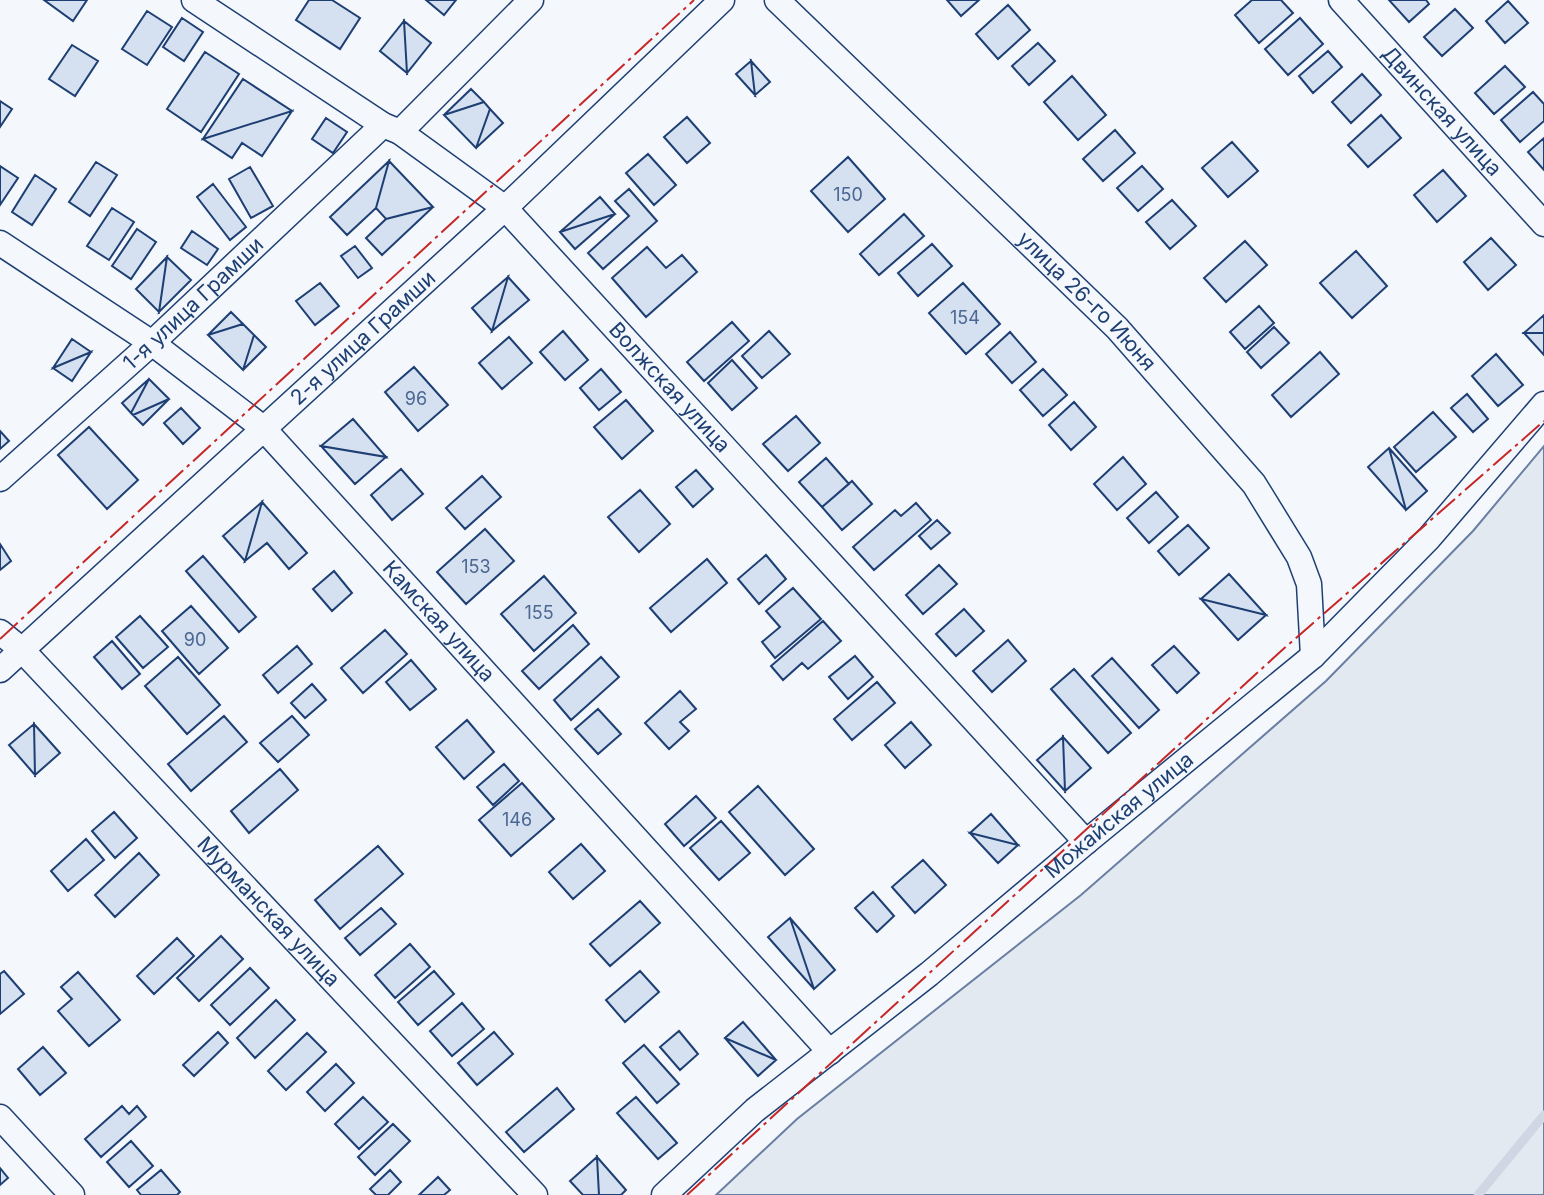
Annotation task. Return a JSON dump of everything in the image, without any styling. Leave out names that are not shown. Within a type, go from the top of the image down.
[{"type":"street","name":"Волжская улица","points":[[194,0],[392,129],[505,208],[1086,842]]},
{"type":"street","name":"1-я улица Грамши","points":[[0,479],[392,129],[531,0]]},
{"type":"street","name":"2-я улица Грамши","points":[[0,670],[505,208],[723,0]]},
{"type":"street","name":"улица 26-го Июня","points":[[777,0],[1117,328],[1254,484],[1299,557],[1309,584],[1312,656]]},
{"type":"street","name":"Двинская улица","points":[[1341,0],[1544,224]]},
{"type":"street","name":"Камская улица","points":[[0,243],[152,343],[263,428],[830,1052]]},
{"type":"street","name":"Можайская улица","points":[[664,1195],[755,1110],[929,974],[1312,656],[1421,546],[1544,404]]},
{"type":"street","name":"Мурманская улица","points":[[0,632],[22,650],[535,1195]]},
{"type":"street","points":[[0,1117],[72,1195]]},
{"type":"shaded area","points":[[1544,446],[1544,1195],[716,1195],[797,1119],[1081,895],[1326,681],[1473,531]]},
{"type":"building","points":[[44,0],[87,0],[73,21]]},
{"type":"building","points":[[309,0],[332,0],[360,18],[340,49],[296,20]]},
{"type":"building","points":[[426,0],[456,0],[444,15]]},
{"type":"building","points":[[947,0],[979,0],[961,16]]},
{"type":"building","points":[[1252,0],[1281,0],[1293,13],[1259,43],[1235,15]]},
{"type":"building","points":[[1389,0],[1426,0],[1429,4],[1409,22]]},
{"type":"building","points":[[1508,1],[1528,23],[1505,43],[1486,21]]},
{"type":"building","points":[[1008,5],[1030,30],[998,59],[976,34]]},
{"type":"building","points":[[1455,9],[1473,28],[1442,56],[1424,37]]},
{"type":"building","points":[[147,11],[172,27],[147,65],[122,49]]},
{"type":"building","points":[[182,18],[203,32],[184,61],[163,47]]},
{"type":"building","points":[[1300,18],[1323,44],[1288,75],[1265,49]]},
{"type":"building","points":[[404,21],[407,73],[380,51]]},
{"type":"building","points":[[404,21],[431,43],[407,73]]},
{"type":"building","points":[[1038,43],[1055,61],[1029,85],[1012,66]]},
{"type":"building","points":[[72,45],[98,61],[75,96],[49,79]]},
{"type":"building","points":[[1328,51],[1342,67],[1313,93],[1299,76]]},
{"type":"building","points":[[205,52],[239,74],[201,132],[167,109]]},
{"type":"building","points":[[751,61],[755,95],[736,74]]},
{"type":"building","points":[[751,61],[770,82],[755,95]]},
{"type":"building","points":[[1505,66],[1525,87],[1494,114],[1475,93]]},
{"type":"building","points":[[1362,74],[1381,95],[1351,123],[1332,102]]},
{"type":"building","points":[[1072,76],[1106,115],[1078,140],[1044,102]]},
{"type":"building","points":[[243,79],[292,111],[203,139]]},
{"type":"building","points":[[471,89],[484,102],[444,115]]},
{"type":"building","points":[[1533,92],[1544,104],[1544,121],[1520,142],[1501,120]]},
{"type":"building","points":[[0,101],[12,109],[0,127]]},
{"type":"building","points":[[484,102],[490,109],[476,148],[444,115]]},
{"type":"building","points":[[490,109],[503,123],[476,148]]},
{"type":"building","points":[[292,111],[262,156],[242,143],[232,158],[203,139]]},
{"type":"building","points":[[1381,115],[1401,138],[1368,167],[1348,145]]},
{"type":"building","points":[[687,117],[710,143],[687,163],[664,137]]},
{"type":"building","points":[[326,118],[347,132],[333,153],[312,139]]},
{"type":"building","points":[[1115,130],[1135,153],[1103,181],[1083,159]]},
{"type":"building","points":[[1544,138],[1544,170],[1528,152]]},
{"type":"building","points":[[1232,142],[1258,171],[1228,197],[1202,168]]},
{"type":"building","points":[[648,154],[676,185],[654,205],[626,173]]},
{"type":"building","points":[[848,157],[885,199],[848,232],[811,191]]},
{"type":"building","points":[[389,161],[433,207],[386,219],[376,208]]},
{"type":"building","points":[[389,161],[376,208],[347,235],[330,217]]},
{"type":"building","points":[[96,162],[117,175],[90,216],[69,202]]},
{"type":"building","points":[[0,166],[18,178],[0,205]]},
{"type":"building","points":[[1142,166],[1163,189],[1138,211],[1117,188]]},
{"type":"building","points":[[250,167],[273,206],[251,218],[229,179]]},
{"type":"building","points":[[1443,170],[1466,196],[1437,222],[1414,195]]},
{"type":"building","points":[[35,175],[56,189],[32,225],[12,212]]},
{"type":"building","points":[[213,184],[246,227],[230,240],[197,197]]},
{"type":"building","points":[[629,189],[657,221],[603,269],[588,253],[629,216],[615,201]]},
{"type":"building","points":[[600,197],[615,214],[560,232]]},
{"type":"building","points":[[1172,200],[1196,226],[1170,249],[1146,222]]},
{"type":"building","points":[[433,207],[382,255],[366,238],[386,219]]},
{"type":"building","points":[[112,208],[134,222],[109,260],[87,246]]},
{"type":"building","points":[[615,214],[575,249],[560,232]]},
{"type":"building","points":[[904,214],[924,236],[879,275],[860,254]]},
{"type":"building","points":[[137,229],[156,242],[131,279],[112,266]]},
{"type":"building","points":[[192,231],[218,249],[207,265],[181,248]]},
{"type":"building","points":[[1491,238],[1516,265],[1488,290],[1464,262]]},
{"type":"building","points":[[1245,241],[1267,265],[1226,302],[1204,278]]},
{"type":"building","points":[[932,244],[952,266],[918,296],[898,273]]},
{"type":"building","points":[[355,246],[372,268],[358,278],[341,256]]},
{"type":"building","points":[[647,247],[666,268],[682,255],[697,272],[646,317],[612,278]]},
{"type":"building","points":[[1356,251],[1387,286],[1352,318],[1320,283]]},
{"type":"building","points":[[167,257],[159,312],[136,289]]},
{"type":"building","points":[[167,257],[191,280],[159,312]]},
{"type":"building","points":[[508,277],[529,300],[492,331]]},
{"type":"building","points":[[508,277],[492,331],[472,308]]},
{"type":"building","points":[[320,283],[339,306],[315,325],[296,301]]},
{"type":"building","points":[[963,283],[1000,324],[966,354],[929,313]]},
{"type":"building","points":[[1259,306],[1274,323],[1245,349],[1230,332]]},
{"type":"building","points":[[231,312],[243,324],[208,335]]},
{"type":"building","points":[[1544,315],[1544,333],[1524,333]]},
{"type":"building","points":[[732,322],[749,341],[704,381],[687,362]]},
{"type":"building","points":[[243,324],[254,335],[243,370],[208,335]]},
{"type":"building","points":[[1274,327],[1289,343],[1261,368],[1247,352]]},
{"type":"building","points":[[563,331],[588,360],[565,380],[540,352]]},
{"type":"building","points":[[769,331],[790,354],[762,378],[742,356]]},
{"type":"building","points":[[1010,332],[1036,362],[1012,383],[986,354]]},
{"type":"building","points":[[1524,333],[1544,333],[1544,355]]},
{"type":"building","points":[[254,335],[266,347],[243,370]]},
{"type":"building","points":[[509,337],[532,363],[502,389],[479,363]]},
{"type":"building","points":[[72,339],[91,352],[53,368]]},
{"type":"building","points":[[91,352],[72,381],[53,368]]},
{"type":"building","points":[[1320,352],[1339,374],[1291,417],[1272,395]]},
{"type":"building","points":[[1496,354],[1523,385],[1498,406],[1472,376]]},
{"type":"building","points":[[732,360],[757,388],[732,410],[708,383]]},
{"type":"building","points":[[414,367],[448,405],[418,431],[385,392]]},
{"type":"building","points":[[601,369],[621,392],[599,410],[580,388]]},
{"type":"building","points":[[1043,369],[1067,395],[1043,416],[1020,390]]},
{"type":"building","points":[[149,379],[169,399],[133,415],[131,413]]},
{"type":"building","points":[[149,379],[131,413],[122,403]]},
{"type":"building","points":[[1467,394],[1488,419],[1473,432],[1451,408]]},
{"type":"building","points":[[169,399],[143,425],[133,415]]},
{"type":"building","points":[[626,400],[653,431],[622,459],[594,427]]},
{"type":"building","points":[[1074,402],[1096,427],[1071,450],[1049,425]]},
{"type":"building","points":[[181,408],[200,428],[183,444],[164,423]]},
{"type":"building","points":[[1433,412],[1456,437],[1416,472],[1394,447]]},
{"type":"building","points":[[796,416],[820,443],[788,471],[763,444]]},
{"type":"building","points":[[353,419],[386,457],[321,446]]},
{"type":"building","points":[[89,427],[138,480],[107,509],[58,455]]},
{"type":"building","points":[[0,431],[9,441],[0,449]]},
{"type":"building","points":[[321,446],[386,457],[355,484]]},
{"type":"building","points":[[1389,448],[1406,510],[1368,467]]},
{"type":"building","points":[[1389,448],[1427,491],[1406,510]]},
{"type":"building","points":[[1123,457],[1146,484],[1117,510],[1094,484]]},
{"type":"building","points":[[826,458],[849,484],[822,507],[799,482]]},
{"type":"building","points":[[401,469],[423,494],[392,520],[371,495]]},
{"type":"building","points":[[696,470],[713,489],[693,507],[676,487]]},
{"type":"building","points":[[482,476],[501,497],[465,529],[446,508]]},
{"type":"building","points":[[852,481],[872,504],[842,530],[822,507]]},
{"type":"building","points":[[640,490],[670,524],[639,552],[608,517]]},
{"type":"building","points":[[1156,492],[1178,517],[1149,543],[1127,518]]},
{"type":"building","points":[[262,502],[307,553],[289,569],[267,543],[245,561]]},
{"type":"building","points":[[262,502],[245,561],[223,536]]},
{"type":"building","points":[[916,503],[931,520],[874,570],[853,547],[895,510],[901,516]]},
{"type":"building","points":[[937,520],[950,533],[931,549],[919,536]]},
{"type":"building","points":[[1188,525],[1209,548],[1179,575],[1158,551]]},
{"type":"building","points":[[485,529],[514,561],[466,604],[437,572]]},
{"type":"building","points":[[0,544],[11,561],[0,570]]},
{"type":"building","points":[[766,555],[786,579],[759,604],[738,579]]},
{"type":"building","points":[[203,556],[256,617],[239,632],[186,571]]},
{"type":"building","points":[[707,559],[727,583],[671,632],[650,608]]},
{"type":"building","points":[[939,565],[957,584],[923,614],[906,595]]},
{"type":"building","points":[[334,571],[352,593],[332,611],[313,589]]},
{"type":"building","points":[[1229,574],[1266,615],[1201,599]]},
{"type":"building","points":[[544,576],[576,613],[534,651],[501,614]]},
{"type":"building","points":[[793,588],[821,619],[775,658],[762,642],[780,627],[766,611]]},
{"type":"building","points":[[1201,599],[1266,615],[1238,640]]},
{"type":"building","points":[[191,606],[228,648],[199,674],[162,631]]},
{"type":"building","points":[[964,609],[984,631],[956,656],[936,634]]},
{"type":"building","points":[[140,616],[168,647],[143,668],[116,637]]},
{"type":"building","points":[[823,621],[841,641],[808,669],[802,663],[783,680],[771,666]]},
{"type":"building","points":[[573,625],[589,644],[539,689],[522,671]]},
{"type":"building","points":[[385,630],[407,654],[363,693],[341,668]]},
{"type":"building","points":[[1008,640],[1026,661],[992,692],[973,671]]},
{"type":"building","points":[[112,641],[140,674],[122,689],[94,657]]},
{"type":"building","points":[[297,646],[312,664],[278,693],[263,675]]},
{"type":"building","points":[[1174,646],[1199,673],[1177,693],[1152,665]]},
{"type":"building","points":[[855,656],[873,677],[848,699],[829,677]]},
{"type":"building","points":[[178,657],[220,705],[187,734],[145,686]]},
{"type":"building","points":[[601,657],[619,677],[571,720],[554,700]]},
{"type":"building","points":[[1112,658],[1159,710],[1139,728],[1092,676]]},
{"type":"building","points":[[411,660],[436,689],[410,710],[386,682]]},
{"type":"building","points":[[1074,669],[1131,733],[1108,753],[1051,689]]},
{"type":"building","points":[[877,682],[895,703],[852,740],[834,719]]},
{"type":"building","points":[[312,684],[326,700],[305,718],[291,703]]},
{"type":"building","points":[[680,691],[696,709],[680,722],[689,731],[669,749],[645,723]]},
{"type":"building","points":[[598,709],[621,734],[598,754],[575,729]]},
{"type":"building","points":[[224,716],[247,742],[191,791],[168,764]]},
{"type":"building","points":[[292,716],[309,735],[278,762],[260,743]]},
{"type":"building","points":[[467,720],[494,752],[464,779],[436,747]]},
{"type":"building","points":[[911,722],[931,745],[905,768],[885,745]]},
{"type":"building","points":[[34,724],[60,753],[35,775]]},
{"type":"building","points":[[34,724],[35,775],[9,745]]},
{"type":"building","points":[[1063,737],[1065,791],[1037,760]]},
{"type":"building","points":[[1063,737],[1091,768],[1065,791]]},
{"type":"building","points":[[504,764],[519,781],[493,805],[477,787]]},
{"type":"building","points":[[280,769],[298,790],[249,833],[231,811]]},
{"type":"building","points":[[522,783],[554,819],[511,856],[479,820]]},
{"type":"building","points":[[758,786],[814,849],[785,875],[729,812]]},
{"type":"building","points":[[696,796],[716,818],[684,846],[665,824]]},
{"type":"building","points":[[114,812],[137,838],[115,858],[92,831]]},
{"type":"building","points":[[991,814],[1018,845],[970,833]]},
{"type":"building","points":[[721,821],[750,853],[719,880],[690,848]]},
{"type":"building","points":[[970,833],[1018,845],[998,863]]},
{"type":"building","points":[[86,839],[104,860],[68,891],[51,871]]},
{"type":"building","points":[[581,844],[605,871],[573,899],[549,872]]},
{"type":"building","points":[[378,846],[403,874],[340,929],[315,900]]},
{"type":"building","points":[[139,853],[159,875],[115,917],[95,895]]},
{"type":"building","points":[[923,860],[946,885],[915,913],[892,887]]},
{"type":"building","points":[[873,892],[894,916],[877,932],[855,908]]},
{"type":"building","points":[[640,901],[660,923],[610,966],[590,944]]},
{"type":"building","points":[[381,908],[396,924],[360,955],[345,938]]},
{"type":"building","points":[[790,918],[814,989],[768,937]]},
{"type":"building","points":[[790,918],[835,970],[814,989]]},
{"type":"building","points":[[221,936],[243,959],[199,1001],[177,978]]},
{"type":"building","points":[[177,938],[194,956],[154,994],[137,976]]},
{"type":"building","points":[[410,944],[430,967],[395,998],[375,975]]},
{"type":"building","points":[[250,968],[269,988],[230,1025],[211,1005]]},
{"type":"building","points":[[4,971],[24,994],[0,1014],[0,974]]},
{"type":"building","points":[[434,971],[454,994],[418,1025],[398,1002]]},
{"type":"building","points":[[640,971],[659,992],[625,1022],[606,1000]]},
{"type":"building","points":[[78,972],[120,1020],[89,1046],[58,1011],[72,999],[61,987]]},
{"type":"building","points":[[276,1000],[295,1020],[255,1058],[237,1038]]},
{"type":"building","points":[[462,1003],[484,1029],[452,1056],[430,1031]]},
{"type":"building","points":[[743,1022],[776,1060],[725,1038]]},
{"type":"building","points":[[679,1031],[698,1054],[680,1070],[660,1047]]},
{"type":"building","points":[[218,1032],[228,1043],[194,1076],[183,1065]]},
{"type":"building","points":[[494,1032],[513,1054],[477,1085],[458,1063]]},
{"type":"building","points":[[307,1033],[326,1052],[286,1090],[268,1071]]},
{"type":"building","points":[[725,1038],[776,1060],[758,1076]]},
{"type":"building","points":[[644,1045],[679,1084],[657,1103],[623,1063]]},
{"type":"building","points":[[43,1047],[66,1073],[40,1095],[18,1069]]},
{"type":"building","points":[[336,1064],[354,1083],[325,1111],[307,1092]]},
{"type":"building","points":[[557,1088],[574,1109],[524,1152],[506,1132]]},
{"type":"building","points":[[363,1097],[388,1122],[359,1149],[335,1124]]},
{"type":"building","points":[[636,1097],[677,1143],[658,1159],[617,1113]]},
{"type":"building","points":[[122,1106],[129,1114],[137,1106],[146,1117],[101,1157],[85,1139]]},
{"type":"building","points":[[393,1124],[410,1141],[375,1175],[358,1157]]},
{"type":"building","points":[[131,1141],[153,1166],[129,1187],[107,1162]]},
{"type":"building","points":[[597,1157],[599,1195],[583,1195],[570,1181]]},
{"type":"building","points":[[597,1157],[626,1190],[621,1195],[599,1195]]},
{"type":"building","points":[[0,1168],[8,1178],[0,1185]]},
{"type":"building","points":[[161,1170],[180,1192],[177,1195],[141,1195],[137,1190]]},
{"type":"building","points":[[390,1170],[401,1182],[388,1195],[376,1195],[370,1189]]},
{"type":"building","points":[[438,1177],[450,1190],[444,1195],[419,1195]]},
{"type":"waterway","points":[[1478,1195],[1544,1115]]},
{"type":"power","points":[[0,639],[694,0]]},
{"type":"power","points":[[687,1195],[1280,652],[1544,421]]}]
